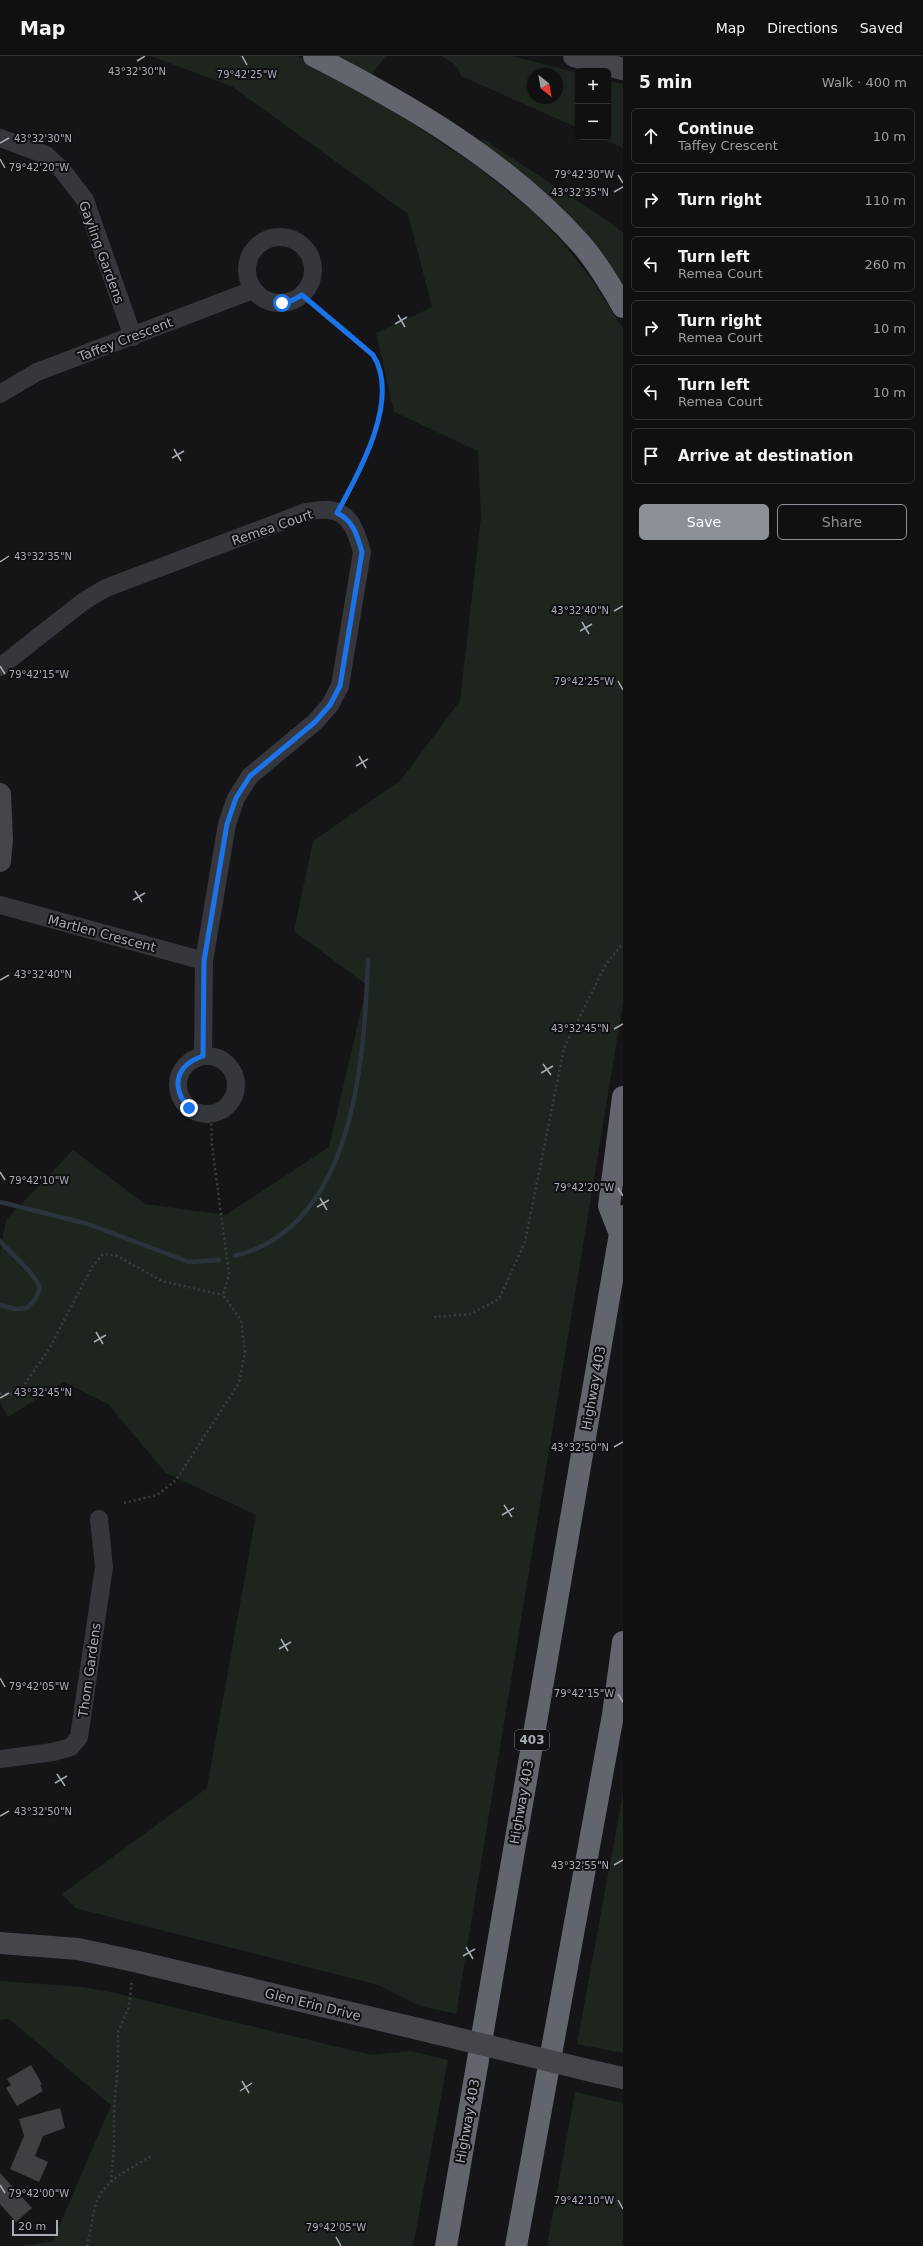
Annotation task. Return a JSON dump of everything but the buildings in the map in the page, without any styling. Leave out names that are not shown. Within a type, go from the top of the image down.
[{"type":"highway","points":[[314,56],[382,91],[473,150],[537,199],[582,244],[623,307]]},
{"type":"highway","points":[[621,1225],[609,1206],[623,1097]]},
{"type":"highway","name":"Highway 403","points":[[446,2246],[621,1225]]},
{"type":"highway","points":[[613,1715],[623,1642]]},
{"type":"highway","points":[[516,2246],[623,1665]]},
{"type":"street","points":[[574,56],[623,69]]},
{"type":"street","name":"Gayling Gardens","points":[[0,138],[46,155],[62,170],[85,200],[133,337]]},
{"type":"street","points":[[272,238],[293,240],[302,246],[309,255],[312,265],[312,276],[302,295],[293,300],[282,303],[271,302],[261,297],[253,290],[248,280],[247,270],[249,259],[254,250],[262,242],[272,238]]},
{"type":"street","name":"Taffey Crescent","points":[[0,394],[37,372],[133,337],[253,290]]},
{"type":"street","name":"Remea Court","points":[[0,667],[84,601],[106,588],[306,512],[329,510],[337,513]]},
{"type":"street","points":[[203,1056],[204,961],[227,824],[236,798],[250,776],[315,722],[330,705],[340,686],[362,552],[357,534],[347,518],[337,513]]},
{"type":"street","points":[[0,794],[2,839],[0,861]]},
{"type":"street","name":"Martlen Crescent","points":[[0,905],[204,961]]},
{"type":"street","points":[[203,1056],[214,1057],[224,1062],[232,1070],[236,1081],[235,1092],[230,1102],[222,1110],[211,1114],[200,1113],[189,1108],[182,1100],[178,1089],[179,1078],[184,1067],[192,1060],[203,1056]]},
{"type":"street","name":"Thom Gardens","points":[[0,1759],[72,1747],[79,1737],[104,1567],[99,1519]]},
{"type":"street","name":"Glen Erin Drive","points":[[0,1943],[78,1949],[134,1961],[623,2078]]},
{"type":"path","points":[[302,295],[344,329],[373,355],[379,364],[382,408],[364,461],[337,513]]},
{"type":"path","points":[[434,1317],[470,1314],[500,1299],[525,1242],[564,1048],[606,964],[623,943]]},
{"type":"path","points":[[211,1114],[212,1146],[229,1274],[223,1295]]},
{"type":"path","points":[[0,1394],[18,1394],[49,1349],[92,1267],[102,1254],[117,1256],[162,1281],[223,1295],[241,1320],[245,1352],[239,1383],[176,1480],[157,1495],[124,1503]]},
{"type":"path","points":[[111,2182],[114,2148],[114,2108],[118,2064],[118,2032],[129,2007],[134,1961]]},
{"type":"path","points":[[87,2246],[97,2201],[104,2188],[151,2156]]},
{"type":"shaded area","points":[[151,56],[297,56],[368,94],[475,165],[535,213],[563,243],[593,281],[623,329],[623,1003],[456,2014],[420,2006],[378,1985],[75,1908],[62,1894],[207,1788],[256,1515],[166,1473],[108,1404],[64,1382],[8,1417],[0,1402],[0,1254],[6,1220],[73,1150],[145,1204],[226,1215],[329,1147],[367,985],[294,931],[313,841],[400,781],[460,701],[481,517],[478,451],[394,412],[376,333],[432,307],[408,214],[233,87]]},
{"type":"shaded area","points":[[337,56],[386,56],[372,74]]},
{"type":"shaded area","points":[[441,56],[511,56],[558,68],[527,68],[527,104],[563,104],[563,69],[575,72],[575,127],[461,76],[456,66]]},
{"type":"shaded area","points":[[611,82],[623,84],[623,148],[605,140],[611,140]]},
{"type":"shaded area","points":[[483,139],[611,223],[623,233],[623,289],[480,143]]},
{"type":"shaded area","points":[[623,1793],[623,2053],[577,2044]]},
{"type":"shaded area","points":[[0,1981],[84,1987],[115,1993],[371,2055],[410,2051],[448,2060],[413,2246],[21,2246],[53,2241],[111,2105],[9,2019],[0,2020]]},
{"type":"shaded area","points":[[575,2092],[623,2103],[623,2246],[547,2246]]},
{"type":"waterway","points":[[235,1256],[275,1239],[306,1211],[329,1176],[345,1134],[356,1090],[362,1044],[368,960]]},
{"type":"waterway","points":[[0,1202],[88,1224],[189,1262],[219,1260]]},
{"type":"waterway","points":[[0,1241],[28,1270],[40,1288],[36,1298],[27,1308],[15,1309],[0,1305]]},
{"type":"route","points":[[189,1108],[182,1100],[178,1089],[179,1078],[184,1067],[192,1060],[203,1056],[204,961],[227,824],[236,798],[250,776],[315,722],[330,705],[340,686],[362,552],[357,534],[347,518],[337,513],[364,461],[382,408],[379,364],[373,355],[321,309],[302,295],[293,300],[282,303]]}]
